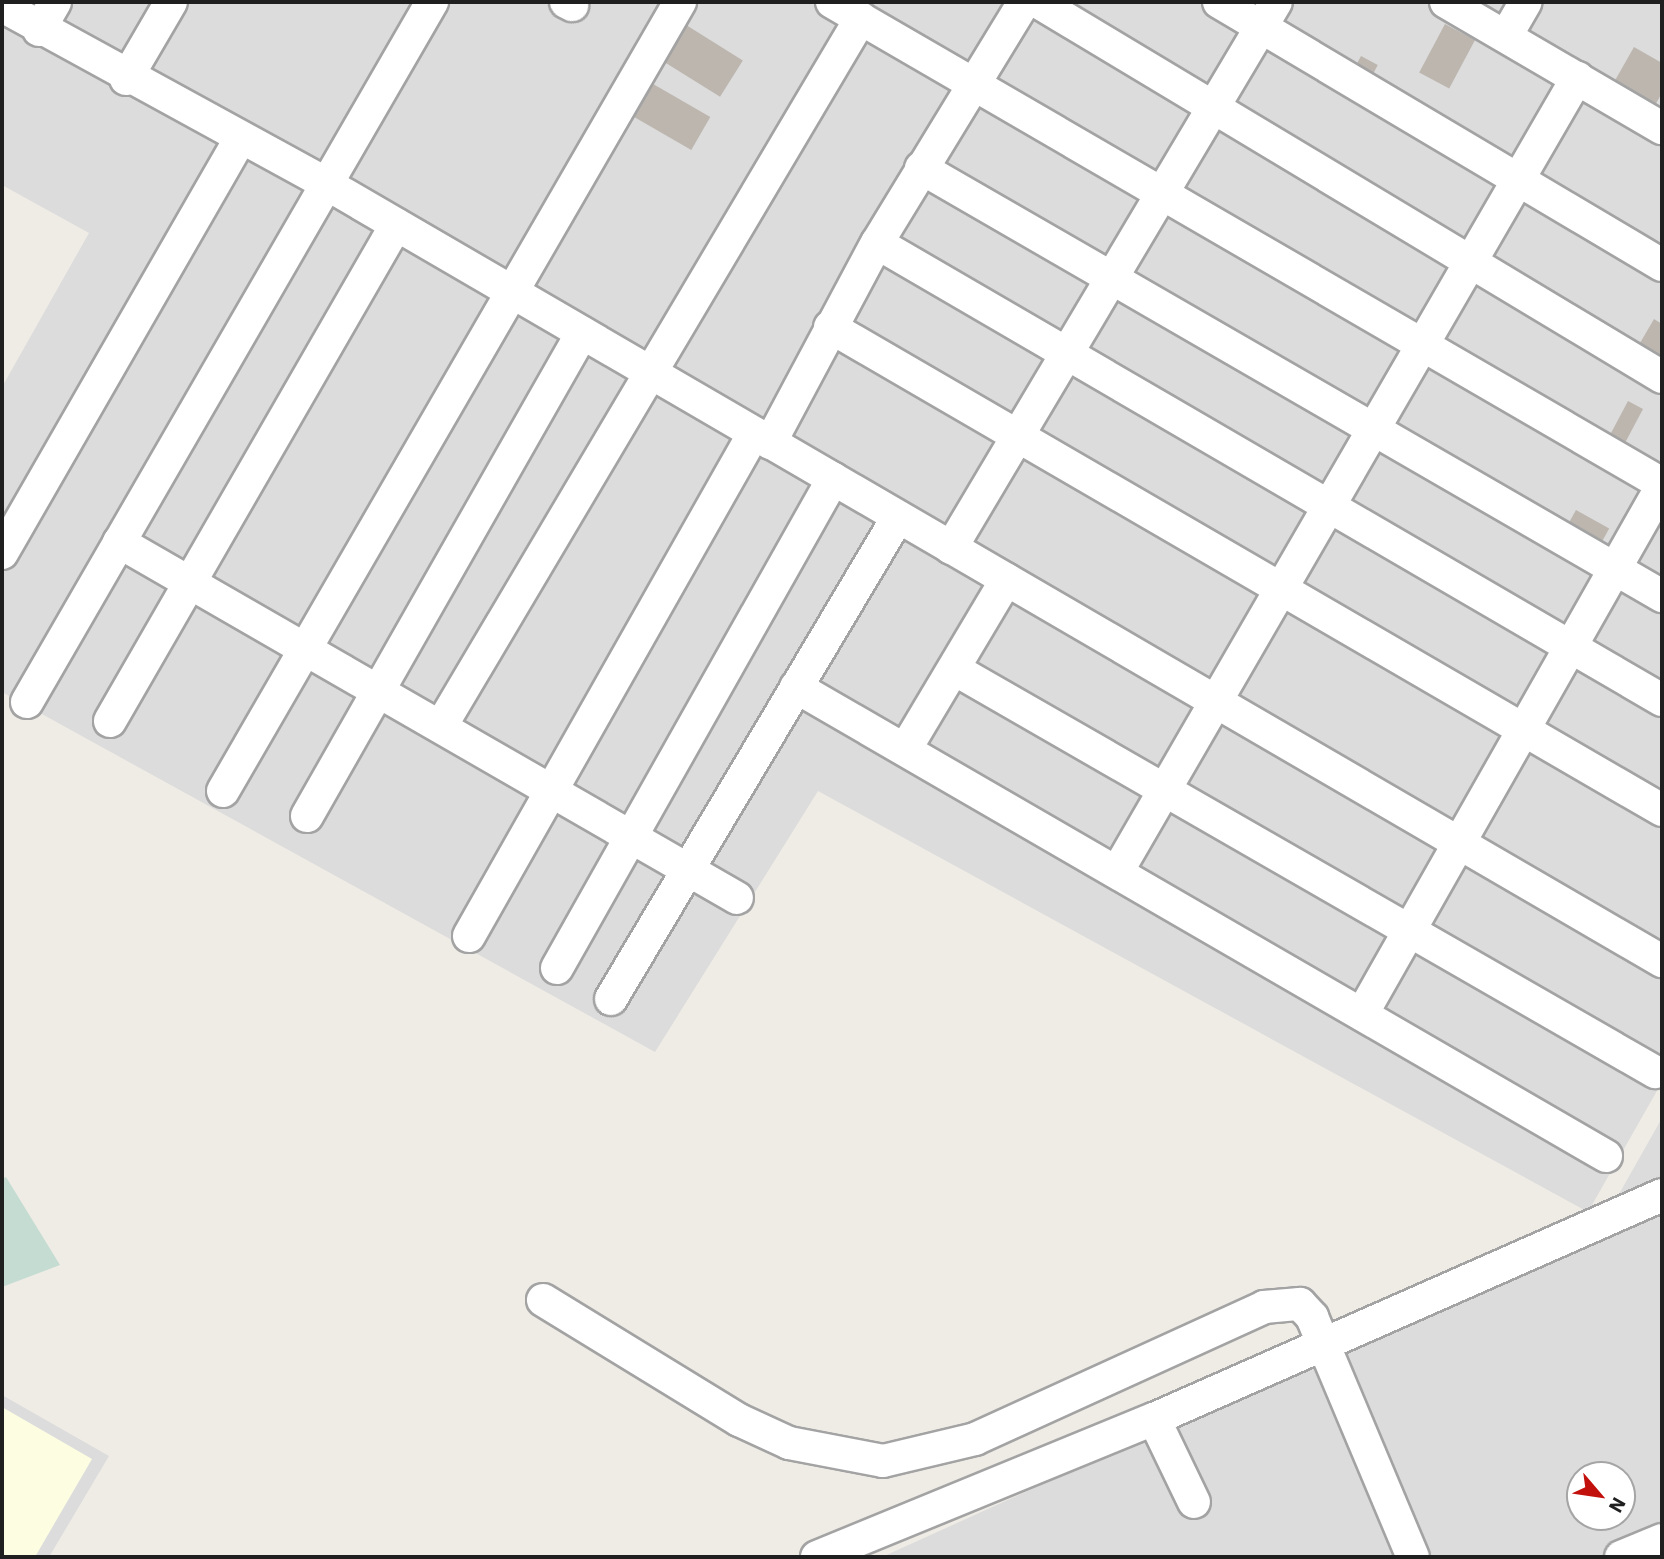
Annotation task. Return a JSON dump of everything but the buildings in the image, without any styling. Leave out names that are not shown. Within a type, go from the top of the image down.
[{"type":"street","points":[[39,30],[55,2]]},
{"type":"street","points":[[126,79],[170,2]]},
{"type":"street","points":[[27,702],[432,2]]},
{"type":"street","points":[[223,791],[680,2]]},
{"type":"street","points":[[832,2],[1163,192],[1662,485],[1363,1014]]},
{"type":"street","points":[[470,936],[552,790],[830,327],[921,168],[1024,2]]},
{"type":"street","points":[[1038,2],[1662,377]]},
{"type":"street","points":[[1219,2],[1268,14],[1519,180],[1662,265]]},
{"type":"street","points":[[1447,2],[1662,128]]},
{"type":"street","points":[[1506,36],[1526,2]]},
{"type":"street","points":[[2,6],[126,79],[325,183],[1662,961]]},
{"type":"street","points":[[951,548],[1268,14]]},
{"type":"street","points":[[442,726],[649,372],[861,18]]},
{"type":"street","points":[[1117,872],[1374,430],[1426,346],[1577,78]]},
{"type":"street","points":[[2,554],[240,139]]},
{"type":"street","points":[[921,168],[1662,597]]},
{"type":"street","points":[[110,720],[396,225]]},
{"type":"street","points":[[877,243],[1662,700]]},
{"type":"street","points":[[830,327],[1525,728],[1662,810]]},
{"type":"street","points":[[307,816],[375,687],[582,333]]},
{"type":"street","points":[[557,968],[833,480]]},
{"type":"street","points":[[611,999],[898,517]]},
{"type":"street","points":[[119,542],[192,581],[737,898]]},
{"type":"street","points":[[906,748],[1006,580]]},
{"type":"street","points":[[954,669],[1655,1072]]},
{"type":"street","points":[[796,687],[906,748],[1606,1156]]},
{"type":"street","points":[[817,1557],[1154,1419],[1662,1195]]},
{"type":"street","points":[[543,1300],[738,1420],[789,1443],[884,1461],[975,1439],[1284,1301],[1300,1304],[1312,1317],[1413,1557]]},
{"type":"street","points":[[1154,1419],[1194,1502]]},
{"type":"street","points":[[1621,1557],[1662,1540]]},
{"type":"shaded area","points":[[2,2],[1662,2],[1662,1082],[1588,1212],[818,791],[655,1052],[2,692],[2,387],[89,233],[2,185]]},
{"type":"shaded area","points":[[1662,1118],[1662,1557],[882,1557],[1597,1233]]},
{"type":"shaded area","points":[[6,1177],[60,1265],[2,1287],[2,1179]]},
{"type":"shaded area","points":[[2,1395],[109,1456],[49,1557],[2,1557]]},
{"type":"shaded area","points":[[2,1407],[92,1459],[35,1557],[2,1557]]}]
